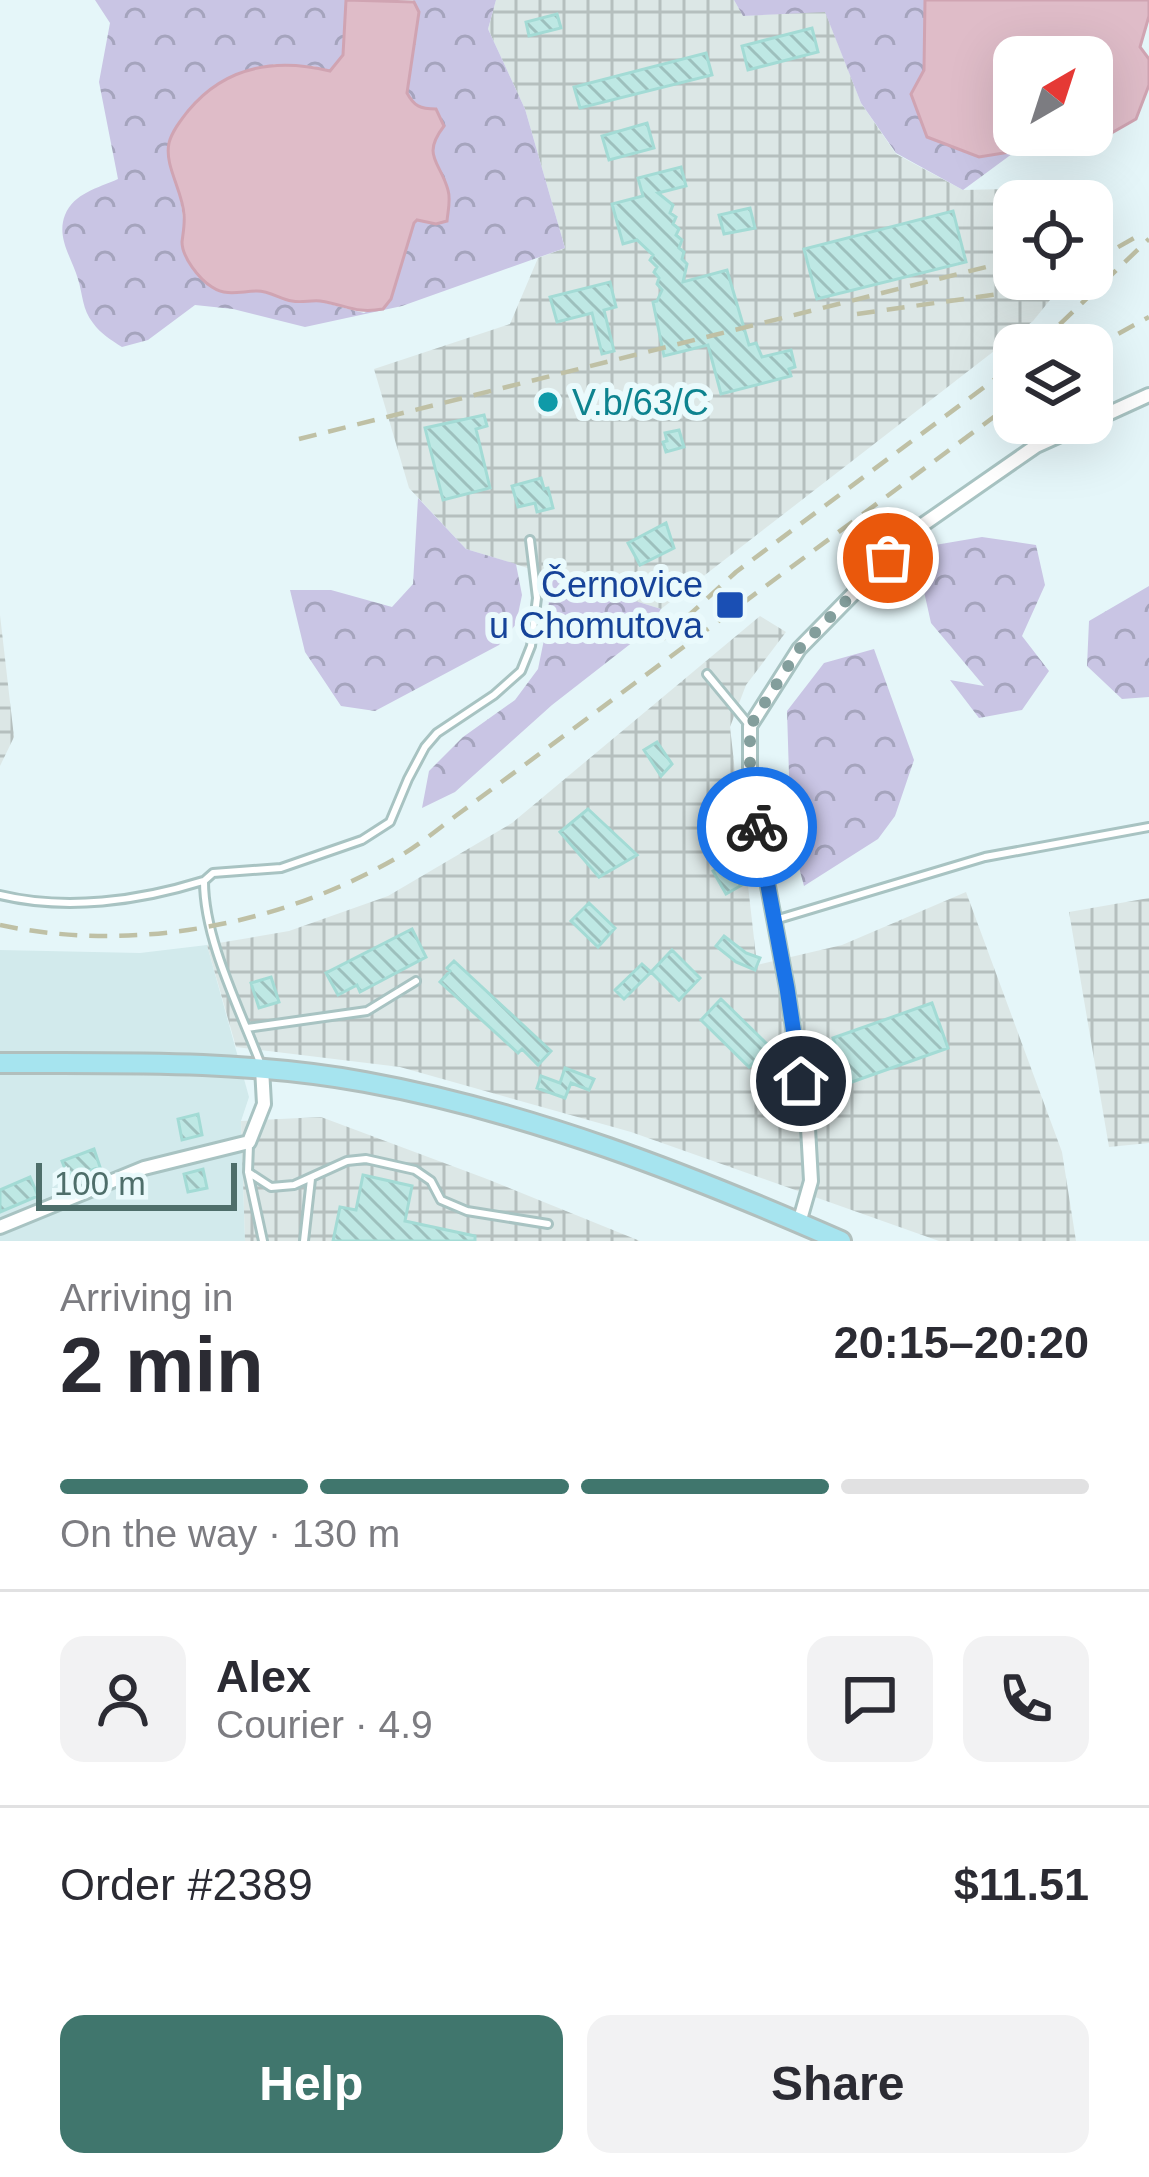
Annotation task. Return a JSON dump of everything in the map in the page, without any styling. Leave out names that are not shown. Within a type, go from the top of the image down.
[{"type":"main road","points":[[0,1063],[262,1068],[362,1081],[446,1099],[658,1165],[841,1241]]},
{"type":"street","points":[[1113,411],[1149,395]]},
{"type":"street","points":[[799,1223],[812,1181],[808,1128],[750,790],[750,726],[799,649],[918,528],[1040,444]]},
{"type":"street","points":[[0,1227],[144,1168],[249,1142],[263,1104],[262,1068]]},
{"type":"lane","points":[[0,895],[75,903],[162,894],[205,881],[213,873],[281,868],[362,840],[390,822],[408,778],[436,733],[494,694],[520,670],[531,646],[537,598],[530,540]]},
{"type":"lane","points":[[707,674],[750,726]]},
{"type":"lane","points":[[775,920],[985,857],[1149,826]]},
{"type":"lane","points":[[205,881],[204,905],[262,1068]]},
{"type":"lane","points":[[247,1028],[367,1011],[416,981]]},
{"type":"lane","points":[[249,1142],[248,1172],[263,1241]]},
{"type":"lane","points":[[248,1172],[271,1187],[294,1185],[347,1161],[366,1159],[415,1170],[430,1181],[441,1200],[467,1211],[548,1224]]},
{"type":"lane","points":[[304,1241],[311,1177]]},
{"type":"shaded area","points":[[346,0],[414,2],[419,12],[407,93],[418,106],[436,109],[444,126],[433,152],[449,194],[447,221],[414,223],[391,299],[383,309],[295,302],[262,291],[218,290],[197,273],[183,248],[183,206],[168,152],[172,134],[203,96],[235,75],[290,65],[330,71],[343,55]]},
{"type":"shaded area","points":[[496,0],[734,0],[743,16],[825,11],[861,103],[896,154],[963,190],[993,189],[993,300],[1050,300],[1029,324],[993,324],[993,352],[661,609],[466,549],[409,488],[374,369],[510,324],[538,258],[565,248],[525,109],[488,29]]},
{"type":"shaded area","points":[[925,0],[1149,0],[1140,47],[1149,59],[1149,85],[1136,119],[1113,132],[1113,36],[993,36],[993,155],[979,157],[927,137],[911,94],[924,70]]},
{"type":"shaded area","points":[[0,615],[14,737],[0,766]]},
{"type":"shaded area","points":[[760,616],[786,632],[746,685],[730,727],[757,965],[842,945],[966,892],[1062,1152],[1076,1241],[939,1241],[631,1132],[400,1067],[236,1047],[207,945],[289,931],[388,896],[512,823]]},
{"type":"shaded area","points":[[1149,898],[1149,1143],[1109,1147],[1069,912]]},
{"type":"shaded area","points":[[207,945],[249,1097],[241,1121],[245,1241],[0,1241],[0,950],[140,953]]},
{"type":"shaded area","points":[[321,1117],[640,1241],[245,1241],[241,1121]]},
{"type":"green space","points":[[95,0],[346,0],[343,55],[330,71],[274,64],[169,144],[182,206],[182,248],[232,294],[259,291],[364,313],[391,299],[416,220],[436,224],[447,220],[448,190],[431,152],[434,139],[424,109],[413,104],[407,93],[419,13],[413,0],[496,0],[488,29],[525,109],[565,248],[402,306],[305,327],[195,305],[148,340],[122,347],[89,318],[62,232],[74,201],[118,179],[99,82],[110,23]]},
{"type":"green space","points":[[734,0],[925,0],[924,70],[911,94],[927,137],[978,157],[1009,156],[963,190],[896,153],[861,103],[825,12],[743,16]]},
{"type":"green space","points":[[418,498],[466,549],[516,564],[522,595],[516,624],[499,645],[375,711],[341,706],[305,652],[290,590],[331,590],[392,607],[413,584]]},
{"type":"green space","points":[[982,537],[1036,545],[1045,585],[1022,636],[1049,671],[1022,710],[979,718],[950,680],[984,686],[931,623],[921,578],[935,545]]},
{"type":"green space","points":[[551,575],[661,609],[647,631],[552,705],[455,792],[422,808],[429,771],[463,737],[515,700],[538,669]]},
{"type":"green space","points":[[1149,586],[1149,697],[1122,699],[1087,666],[1089,621]]},
{"type":"green space","points":[[874,649],[914,760],[895,816],[878,839],[804,886],[791,838],[787,711],[824,663]]},
{"type":"building","points":[[557,14],[561,28],[529,36],[526,22]]},
{"type":"building","points":[[812,28],[818,52],[748,70],[742,46]]},
{"type":"building","points":[[706,53],[712,75],[580,108],[574,87]]},
{"type":"building","points":[[647,123],[654,148],[609,160],[602,136]]},
{"type":"building","points":[[681,167],[686,186],[658,193],[673,205],[670,213],[676,217],[673,224],[679,229],[676,235],[682,240],[679,248],[687,264],[683,282],[727,270],[749,345],[756,343],[762,357],[791,350],[795,367],[789,369],[791,376],[721,394],[708,345],[664,356],[653,302],[662,290],[654,272],[657,267],[650,260],[653,255],[637,240],[623,244],[612,204],[643,196],[638,178]]},
{"type":"building","points":[[750,208],[755,228],[724,234],[719,215]]},
{"type":"building","points":[[953,211],[966,262],[817,299],[804,249]]},
{"type":"building","points":[[610,282],[616,307],[604,310],[614,351],[602,354],[592,313],[557,322],[550,297]]},
{"type":"building","points":[[484,415],[487,426],[476,429],[490,488],[443,500],[425,428]]},
{"type":"building","points":[[679,430],[684,447],[666,452],[665,433]]},
{"type":"building","points":[[541,478],[553,508],[537,512],[535,503],[518,507],[512,486]]},
{"type":"building","points":[[666,523],[674,548],[640,565],[628,543]]},
{"type":"building","points":[[657,742],[672,764],[661,776],[644,750]]},
{"type":"building","points":[[588,809],[637,855],[599,877],[560,832]]},
{"type":"building","points":[[736,857],[749,881],[726,894],[713,871]]},
{"type":"building","points":[[589,903],[615,928],[598,947],[571,921]]},
{"type":"building","points":[[412,929],[426,957],[360,992],[357,985],[338,995],[326,973]]},
{"type":"building","points":[[724,936],[760,958],[755,970],[716,946]]},
{"type":"building","points":[[672,950],[700,978],[679,1000],[651,972]]},
{"type":"building","points":[[454,961],[551,1051],[538,1065],[522,1049],[518,1053],[440,982]]},
{"type":"building","points":[[642,964],[651,972],[624,999],[615,990]]},
{"type":"building","points":[[271,977],[279,1002],[259,1008],[251,983]]},
{"type":"building","points":[[721,999],[769,1046],[749,1067],[701,1020]]},
{"type":"building","points":[[932,1003],[948,1048],[849,1083],[833,1038]]},
{"type":"building","points":[[565,1068],[594,1079],[589,1090],[571,1083],[565,1098],[537,1088],[541,1076],[560,1083]]},
{"type":"building","points":[[198,1114],[202,1135],[182,1140],[178,1119]]},
{"type":"building","points":[[94,1149],[100,1167],[69,1179],[62,1161]]},
{"type":"building","points":[[203,1169],[207,1188],[188,1192],[184,1174]]},
{"type":"building","points":[[363,1175],[412,1186],[405,1221],[475,1236],[475,1241],[333,1241],[340,1207],[356,1210]]},
{"type":"building","points":[[30,1177],[38,1196],[0,1212],[0,1190]]},
{"type":"railway","points":[[1113,250],[1134,238]]},
{"type":"railway","points":[[1060,324],[1149,239]]},
{"type":"railway","points":[[299,439],[993,265]]},
{"type":"railway","points":[[857,314],[993,295]]},
{"type":"railway","points":[[1113,337],[1149,317]]},
{"type":"railway","points":[[663,639],[736,572],[993,381]]},
{"type":"railway","points":[[0,925],[101,936],[202,928],[301,902],[348,883],[428,837],[993,418]]},
{"type":"way so far","points":[[757,827],[750,790],[750,726],[799,649],[888,558]]},
{"type":"place","name":"V.b/63/C","points":[[548,402]]},
{"type":"place","name":"Černovice u Chomutova","points":[[730,605]]},
{"type":"route","points":[[757,827],[801,1081]]}]
